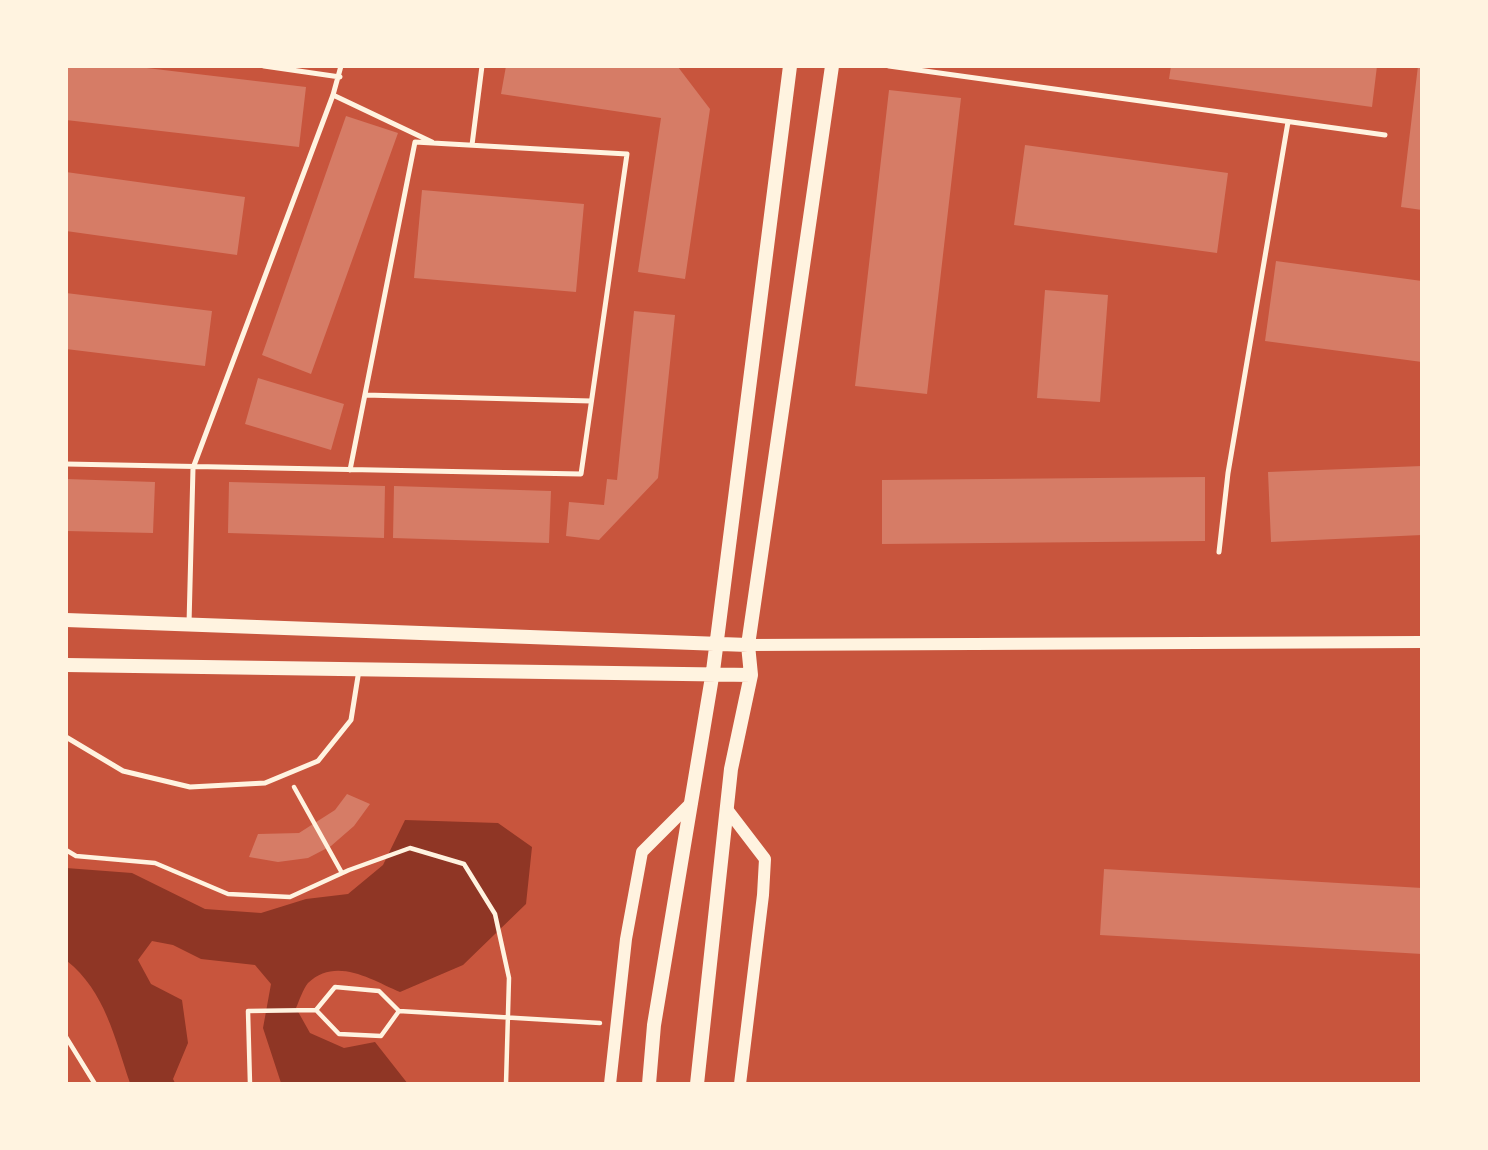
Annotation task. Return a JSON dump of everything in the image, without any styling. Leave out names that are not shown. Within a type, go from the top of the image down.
[{"type":"main road","points":[[649,1083],[653,1025],[712,674],[790,66]]},
{"type":"main road","points":[[697,1083],[731,769],[751,675],[748,645],[832,66]]},
{"type":"main road","points":[[66,620],[748,645]]},
{"type":"main road","points":[[66,665],[751,675]]},
{"type":"street","points":[[748,645],[1422,642]]},
{"type":"street","points":[[610,1083],[626,939],[642,852],[692,802]]},
{"type":"street","points":[[726,808],[765,859],[740,1083]]},
{"type":"lane","points":[[264,66],[340,77]]},
{"type":"lane","points":[[189,624],[194,468],[340,77],[341,66]]},
{"type":"lane","points":[[472,145],[482,66]]},
{"type":"lane","points":[[889,66],[1385,135]]},
{"type":"lane","points":[[333,95],[435,143]]},
{"type":"lane","points":[[1219,552],[1228,473],[1288,122]]},
{"type":"lane","points":[[66,464],[194,468],[581,474],[627,154],[415,142],[350,470]]},
{"type":"lane","points":[[365,395],[592,401]]},
{"type":"lane","points":[[66,737],[123,771],[190,787],[265,783],[318,761],[351,720],[359,669]]},
{"type":"path","points":[[286,774],[342,873]]},
{"type":"path","points":[[66,850],[76,856],[155,863],[228,894],[290,897],[342,873],[410,848],[464,864],[495,914],[509,978],[506,1083]]},
{"type":"path","points":[[316,1010],[335,987],[379,991],[399,1011],[616,1024]]},
{"type":"path","points":[[250,1083],[248,1011],[316,1010],[339,1034],[381,1036],[399,1011]]},
{"type":"path","points":[[66,1037],[95,1083]]},
{"type":"shaded area","points":[[405,820],[498,823],[532,847],[526,904],[463,965],[400,992],[366,977],[342,971],[319,975],[304,988],[296,1008],[310,1033],[344,1048],[375,1042],[408,1084],[281,1083],[263,1028],[271,984],[255,965],[201,959],[173,945],[152,941],[138,960],[151,984],[182,1000],[188,1043],[173,1079],[175,1083],[130,1083],[100,1001],[80,973],[67,961],[66,868],[132,873],[205,909],[261,913],[306,899],[348,894],[383,865]]},
{"type":"building","points":[[66,66],[130,66],[306,87],[299,147],[66,120]]},
{"type":"building","points":[[506,66],[678,67],[710,109],[685,279],[638,272],[661,118],[501,94]]},
{"type":"building","points":[[1171,66],[1377,66],[1372,107],[1169,79]]},
{"type":"building","points":[[1418,66],[1422,66],[1422,210],[1401,207]]},
{"type":"building","points":[[889,90],[961,98],[927,394],[855,386]]},
{"type":"building","points":[[346,116],[398,133],[311,374],[262,355]]},
{"type":"building","points":[[1025,145],[1228,173],[1217,253],[1014,225]]},
{"type":"building","points":[[66,172],[245,197],[237,255],[66,231]]},
{"type":"building","points":[[422,190],[584,204],[576,292],[414,278]]},
{"type":"building","points":[[1276,261],[1422,281],[1422,362],[1265,341]]},
{"type":"building","points":[[1045,290],[1108,295],[1100,402],[1037,398]]},
{"type":"building","points":[[66,293],[212,311],[205,366],[66,349]]},
{"type":"building","points":[[634,311],[675,315],[658,478],[599,540],[566,536],[569,502],[604,505],[607,479],[617,480]]},
{"type":"building","points":[[258,378],[344,404],[331,450],[245,424]]},
{"type":"building","points":[[1422,466],[1422,535],[1271,542],[1268,472]]},
{"type":"building","points":[[1205,477],[1205,541],[882,544],[882,480]]},
{"type":"building","points":[[66,479],[155,482],[153,533],[66,531]]},
{"type":"building","points":[[229,482],[385,486],[384,538],[228,533]]},
{"type":"building","points":[[394,486],[551,491],[549,543],[393,538]]},
{"type":"building","points":[[347,794],[370,804],[354,826],[331,846],[308,858],[278,862],[249,857],[258,834],[299,833],[335,810]]},
{"type":"building","points":[[1104,869],[1422,888],[1422,954],[1100,935]]}]
